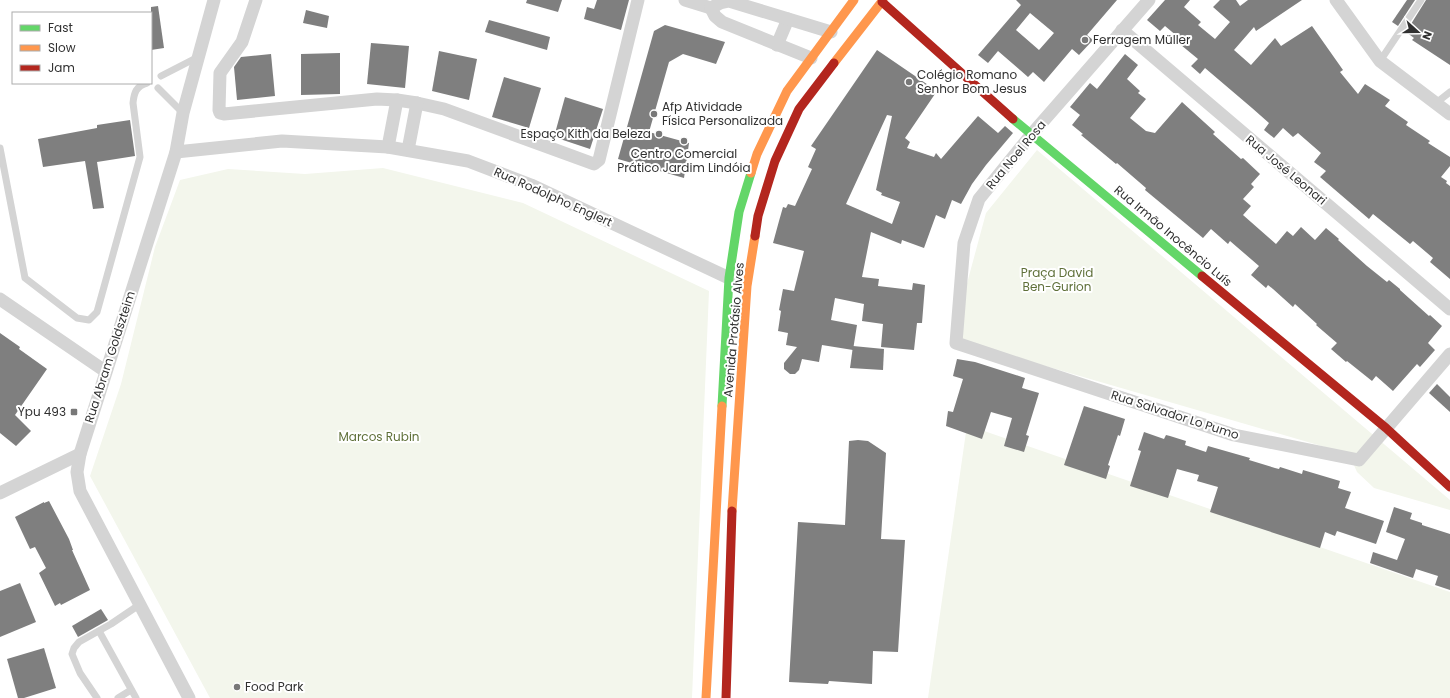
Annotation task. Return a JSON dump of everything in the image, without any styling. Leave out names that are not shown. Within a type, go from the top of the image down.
[{"type":"main road","name":"Avenida Protásio Alves","points":[[706,698],[729,278],[739,212],[758,154],[787,91],[854,0]]},
{"type":"main road","name":"Avenida Protásio Alves","points":[[726,698],[732,519],[746,309],[758,216],[775,161],[799,109],[882,1]]},
{"type":"main road","name":"Rua Irmão Inocêncio Luís","points":[[882,1],[1032,135],[1386,428],[1450,487]]},
{"type":"street","name":"Rua Abram Goldszteim","points":[[188,698],[80,492],[77,472],[80,454],[105,371],[176,152],[183,113],[214,0]]},
{"type":"street","points":[[256,0],[242,42],[220,73],[220,113],[277,110],[377,99],[397,100],[444,109],[590,164],[594,164],[599,160],[638,0]]},
{"type":"street","points":[[685,0],[712,8],[720,3],[729,1],[831,32]]},
{"type":"street","name":"Rua Noel Rosa","points":[[956,343],[964,243],[979,199],[1032,135],[1149,0]]},
{"type":"street","points":[[1336,0],[1380,61],[1450,114]]},
{"type":"street","points":[[712,8],[715,16],[722,22],[811,58]]},
{"type":"street","points":[[777,45],[788,19]]},
{"type":"street","name":"Rua José Leonari","points":[[1122,30],[1450,309]]},
{"type":"street","points":[[388,147],[397,100]]},
{"type":"street","points":[[408,150],[417,103]]},
{"type":"street","name":"Rua Rodolpho Englert","points":[[176,152],[282,141],[388,147],[468,161],[531,185],[729,278]]},
{"type":"street","points":[[0,299],[105,371]]},
{"type":"street","name":"Rua Salvador Lo Pumo","points":[[956,343],[1242,437],[1359,460],[1386,428]]},
{"type":"street","points":[[1386,428],[1450,354]]},
{"type":"street","points":[[0,493],[80,454]]},
{"type":"lane","points":[[1380,61],[1421,0]]},
{"type":"lane","points":[[161,76],[198,57]]},
{"type":"lane","points":[[0,148],[25,278],[78,318],[89,320],[97,312],[140,157],[133,103],[134,94],[142,84]]},
{"type":"lane","points":[[158,88],[183,113]]},
{"type":"lane","points":[[1436,103],[1450,92]]},
{"type":"lane","points":[[98,698],[80,673],[72,654],[74,648],[79,642],[139,605]]},
{"type":"lane","points":[[99,631],[136,698]]},
{"type":"lane","points":[[118,698],[131,690]]},
{"type":"green space","name":"Praça David Ben-Gurion","points":[[1037,150],[1450,500],[1450,510],[1374,488],[1357,472],[1349,454],[952,339],[986,213]]},
{"type":"green space","name":"Marcos Rubin","points":[[383,168],[523,203],[709,291],[692,698],[210,698],[90,476],[121,384],[155,247],[180,180],[228,169],[305,174]]},
{"type":"green space","points":[[967,425],[1450,592],[1450,698],[928,698]]},
{"type":"building","points":[[527,0],[562,0],[558,12],[526,3]]},
{"type":"building","points":[[597,0],[629,0],[621,30],[584,19],[587,7],[594,9]]},
{"type":"building","points":[[1016,0],[1117,0],[1087,35],[1093,40],[1079,55],[1072,49],[1044,82],[1033,72],[1028,77],[998,51],[988,63],[978,55],[1021,5]],"holes":[[[1030,13],[1054,33],[1039,50],[1016,30]]]},
{"type":"building","points":[[1165,0],[1190,0],[1184,7],[1201,22],[1198,25],[1215,39],[1230,22],[1213,7],[1220,0],[1236,0],[1240,6],[1248,0],[1302,0],[1256,31],[1254,27],[1234,50],[1251,65],[1275,38],[1281,46],[1312,26],[1343,70],[1340,72],[1358,94],[1365,84],[1390,100],[1385,106],[1408,122],[1406,125],[1430,141],[1428,143],[1450,157],[1450,166],[1441,177],[1447,181],[1446,183],[1450,186],[1450,279],[1430,262],[1433,258],[1413,241],[1410,244],[1373,214],[1369,219],[1320,177],[1326,171],[1314,162],[1321,153],[1298,133],[1293,137],[1283,128],[1274,138],[1264,130],[1269,123],[1252,108],[1205,68],[1200,74],[1191,66],[1198,59],[1181,45],[1184,42],[1165,26],[1160,31],[1147,20]]},
{"type":"building","points":[[1407,0],[1415,0],[1398,26],[1392,22]]},
{"type":"building","points":[[1426,0],[1450,0],[1450,65],[1412,40],[1414,38],[1406,32]]},
{"type":"building","points":[[158,6],[164,48],[152,50],[151,7]]},
{"type":"building","points":[[306,10],[329,16],[327,28],[303,23]]},
{"type":"building","points":[[489,20],[550,37],[547,50],[485,32]]},
{"type":"building","points":[[665,25],[725,42],[716,64],[683,54],[669,62],[649,132],[689,143],[684,178],[618,159],[654,31]]},
{"type":"building","points":[[371,43],[409,46],[405,88],[367,84]]},
{"type":"building","points":[[877,50],[937,91],[905,138],[910,142],[907,148],[934,157],[936,153],[941,159],[978,116],[998,133],[1005,126],[1013,133],[972,184],[961,204],[952,200],[945,219],[936,215],[924,248],[902,240],[901,244],[871,232],[862,277],[879,279],[878,286],[912,290],[913,283],[925,285],[922,323],[917,323],[914,350],[881,347],[883,324],[862,321],[864,304],[835,298],[831,320],[857,325],[853,350],[822,345],[819,362],[802,359],[799,370],[795,374],[790,374],[784,369],[784,363],[797,347],[786,345],[788,333],[778,331],[781,311],[779,310],[783,289],[794,291],[804,251],[773,243],[783,207],[786,208],[788,204],[795,206],[812,169],[808,167],[816,149],[811,146]],"holes":[[[887,115],[892,116],[876,190],[882,193],[881,195],[900,202],[892,224],[846,204]]]},
{"type":"building","points":[[439,51],[477,59],[469,100],[432,91]]},
{"type":"building","points":[[340,53],[340,94],[301,95],[301,54]]},
{"type":"building","points":[[271,54],[275,96],[237,100],[234,67],[241,57]]},
{"type":"building","points":[[1125,54],[1138,65],[1127,79],[1140,91],[1138,93],[1146,99],[1130,118],[1146,131],[1155,133],[1182,102],[1215,132],[1213,134],[1260,174],[1251,184],[1254,187],[1243,199],[1251,206],[1243,215],[1276,244],[1287,231],[1293,236],[1301,227],[1315,240],[1326,228],[1367,266],[1387,282],[1389,280],[1442,326],[1428,343],[1435,350],[1420,367],[1417,364],[1393,391],[1376,376],[1372,381],[1331,349],[1337,343],[1295,304],[1293,307],[1268,285],[1266,288],[1251,275],[1259,266],[1230,241],[1228,244],[1211,229],[1203,238],[1145,190],[1146,188],[1117,163],[1116,164],[1081,135],[1083,134],[1072,125],[1080,115],[1070,107],[1090,83],[1097,89]]},
{"type":"building","points":[[504,77],[541,88],[529,128],[492,117]]},
{"type":"building","points":[[565,97],[603,109],[590,149],[554,137]]},
{"type":"building","points":[[130,120],[135,156],[97,162],[104,208],[93,209],[85,161],[43,167],[38,139],[97,128],[97,125]]},
{"type":"building","points":[[0,333],[47,369],[15,415],[31,431],[16,446],[0,433]]},
{"type":"building","points":[[853,346],[884,349],[883,370],[850,368]]},
{"type":"building","points":[[957,359],[975,362],[1025,378],[1022,388],[1039,393],[1026,435],[1029,436],[1024,452],[1004,446],[1012,418],[991,412],[982,439],[946,426],[948,411],[953,412],[963,379],[953,376]]},
{"type":"building","points":[[1437,384],[1450,397],[1450,412],[1429,393]]},
{"type":"building","points":[[1084,406],[1125,419],[1120,436],[1118,435],[1108,465],[1110,466],[1106,479],[1064,465]]},
{"type":"building","points":[[1144,432],[1164,439],[1166,435],[1186,441],[1185,445],[1206,452],[1208,446],[1250,458],[1249,460],[1275,468],[1279,469],[1280,467],[1302,474],[1303,470],[1340,481],[1338,488],[1351,492],[1345,508],[1384,521],[1376,544],[1337,531],[1335,536],[1325,532],[1320,548],[1210,512],[1218,487],[1197,481],[1199,475],[1177,469],[1168,498],[1130,486],[1141,451],[1138,450]]},
{"type":"building","points":[[849,441],[868,441],[886,453],[881,539],[905,540],[898,652],[873,651],[872,684],[829,681],[828,684],[789,682],[798,522],[845,525]]},
{"type":"building","points":[[49,501],[69,539],[72,550],[90,590],[61,605],[60,603],[55,606],[39,573],[46,568],[35,547],[30,549],[15,517],[44,502]]},
{"type":"building","points":[[1394,507],[1412,513],[1410,519],[1422,523],[1422,525],[1450,534],[1450,590],[1435,585],[1438,576],[1416,569],[1413,578],[1370,563],[1373,552],[1397,560],[1405,539],[1386,532]]},
{"type":"building","points":[[20,583],[36,622],[0,637],[0,591]]},
{"type":"building","points":[[101,609],[108,620],[78,637],[72,626]]},
{"type":"building","points":[[44,648],[56,688],[24,698],[18,698],[7,659]]},
{"type":"traffic: fast","points":[[1013,119],[1202,276]]},
{"type":"traffic: fast","points":[[722,406],[729,278],[739,212],[751,173]]},
{"type":"traffic: slow","points":[[751,173],[757,154],[787,91],[854,0]]},
{"type":"traffic: slow","points":[[834,63],[883,0]]},
{"type":"traffic: slow","points":[[732,511],[747,286],[755,236]]},
{"type":"traffic: slow","points":[[706,698],[722,406]]},
{"type":"traffic: jam","points":[[882,2],[1013,119]]},
{"type":"traffic: jam","points":[[755,236],[758,216],[775,161],[799,109],[834,63]]},
{"type":"traffic: jam","points":[[1202,276],[1386,428],[1450,487]]},
{"type":"traffic: jam","points":[[726,698],[732,511]]},
{"type":"place","name":"Ferragem Müller","points":[[1085,40]]},
{"type":"place","name":"Colégio Romano Senhor Bom Jesus","points":[[909,82]]},
{"type":"place","name":"Afp Atividade Física Personalizada","points":[[654,114]]},
{"type":"place","name":"Espaço Kith da Beleza","points":[[659,134]]},
{"type":"place","name":"Centro Comercial Prático Jardim Lindóia","points":[[684,141]]},
{"type":"place","name":"Ypu 493","points":[[74,412]]},
{"type":"place","name":"Food Park","points":[[237,687]]}]
